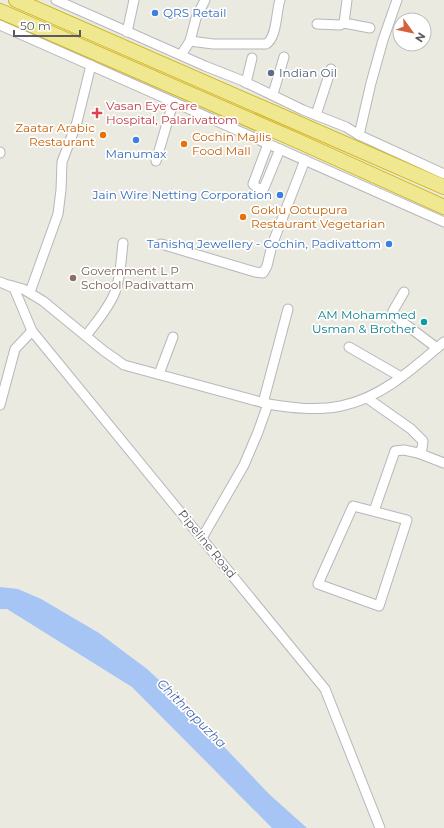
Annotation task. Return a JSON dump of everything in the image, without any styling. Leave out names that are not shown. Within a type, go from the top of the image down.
[{"type":"highway","points":[[16,0],[250,102],[442,182],[430,201]]},
{"type":"highway","points":[[0,11],[326,153],[444,207]]},
{"type":"street","points":[[56,0],[346,127],[442,182]]},
{"type":"street","points":[[127,32],[134,0]]},
{"type":"street","points":[[181,56],[190,41],[196,18],[205,0]]},
{"type":"street","points":[[190,41],[212,44],[266,44],[270,42],[273,36],[280,0]]},
{"type":"street","points":[[344,23],[347,0]]},
{"type":"street","points":[[359,135],[383,40],[397,0]]},
{"type":"street","points":[[317,24],[340,25],[344,23],[370,28]]},
{"type":"street","points":[[0,25],[444,222]]},
{"type":"street","points":[[272,94],[284,57]]},
{"type":"street","points":[[246,83],[252,58]]},
{"type":"street","points":[[30,292],[58,214],[62,162],[77,122],[91,65]]},
{"type":"street","points":[[316,115],[331,69]]},
{"type":"street","points":[[250,102],[256,88]]},
{"type":"street","points":[[156,161],[173,103]]},
{"type":"street","points":[[268,144],[253,184],[258,188],[264,188],[280,149]]},
{"type":"street","points":[[320,167],[326,153]]},
{"type":"street","points":[[161,244],[255,272],[263,273],[267,266],[272,245],[305,160]]},
{"type":"street","points":[[86,336],[115,292],[119,277],[123,243]]},
{"type":"street","points":[[0,283],[30,292],[43,300],[104,352],[124,364],[265,403],[302,409],[341,406],[367,398],[384,389],[401,377],[442,344],[393,316],[393,311],[404,292]]},
{"type":"street","name":"Pipeline Road","points":[[0,283],[14,288],[32,331],[325,689],[380,828]]},
{"type":"street","points":[[202,538],[244,465],[258,432],[288,309]]},
{"type":"street","points":[[0,405],[15,349],[32,331]]},
{"type":"street","points":[[159,374],[173,337]]},
{"type":"street","points":[[349,348],[401,377]]},
{"type":"street","points":[[367,398],[411,429],[423,441],[422,449],[418,453]]},
{"type":"street","points":[[374,511],[395,451],[404,450],[418,453],[444,463]]},
{"type":"street","points":[[354,506],[374,511],[407,520],[379,606],[318,584],[354,506]]},
{"type":"water","name":"Chithrapuzha","points":[[0,587],[18,589],[41,599],[99,633],[147,669],[173,693],[270,795],[307,828],[272,828],[132,687],[7,609],[0,609]]},
{"type":"place","name":"QRS Retail","points":[[155,13]]},
{"type":"place","name":"Indian Oil","points":[[271,73]]},
{"type":"place","name":"Vasan Eye Care Hospital, Palarivattom","points":[[97,113]]},
{"type":"place","name":"Zaatar Arabic Restaurant","points":[[103,135]]},
{"type":"place","name":"Manumax","points":[[136,140]]},
{"type":"place","name":"Cochin Majlis Food Mall","points":[[184,144]]},
{"type":"place","name":"Jain Wire Netting Corporation","points":[[280,195]]},
{"type":"place","name":"Goklu Ootupura Restaurant Vegetarian","points":[[243,217]]},
{"type":"place","name":"Tanishq Jewellery - Cochin, Padivattom","points":[[389,244]]},
{"type":"place","name":"Government L P School Padivattam","points":[[73,278]]},
{"type":"place","name":"AM Mohammed Usman & Brother","points":[[424,322]]}]
